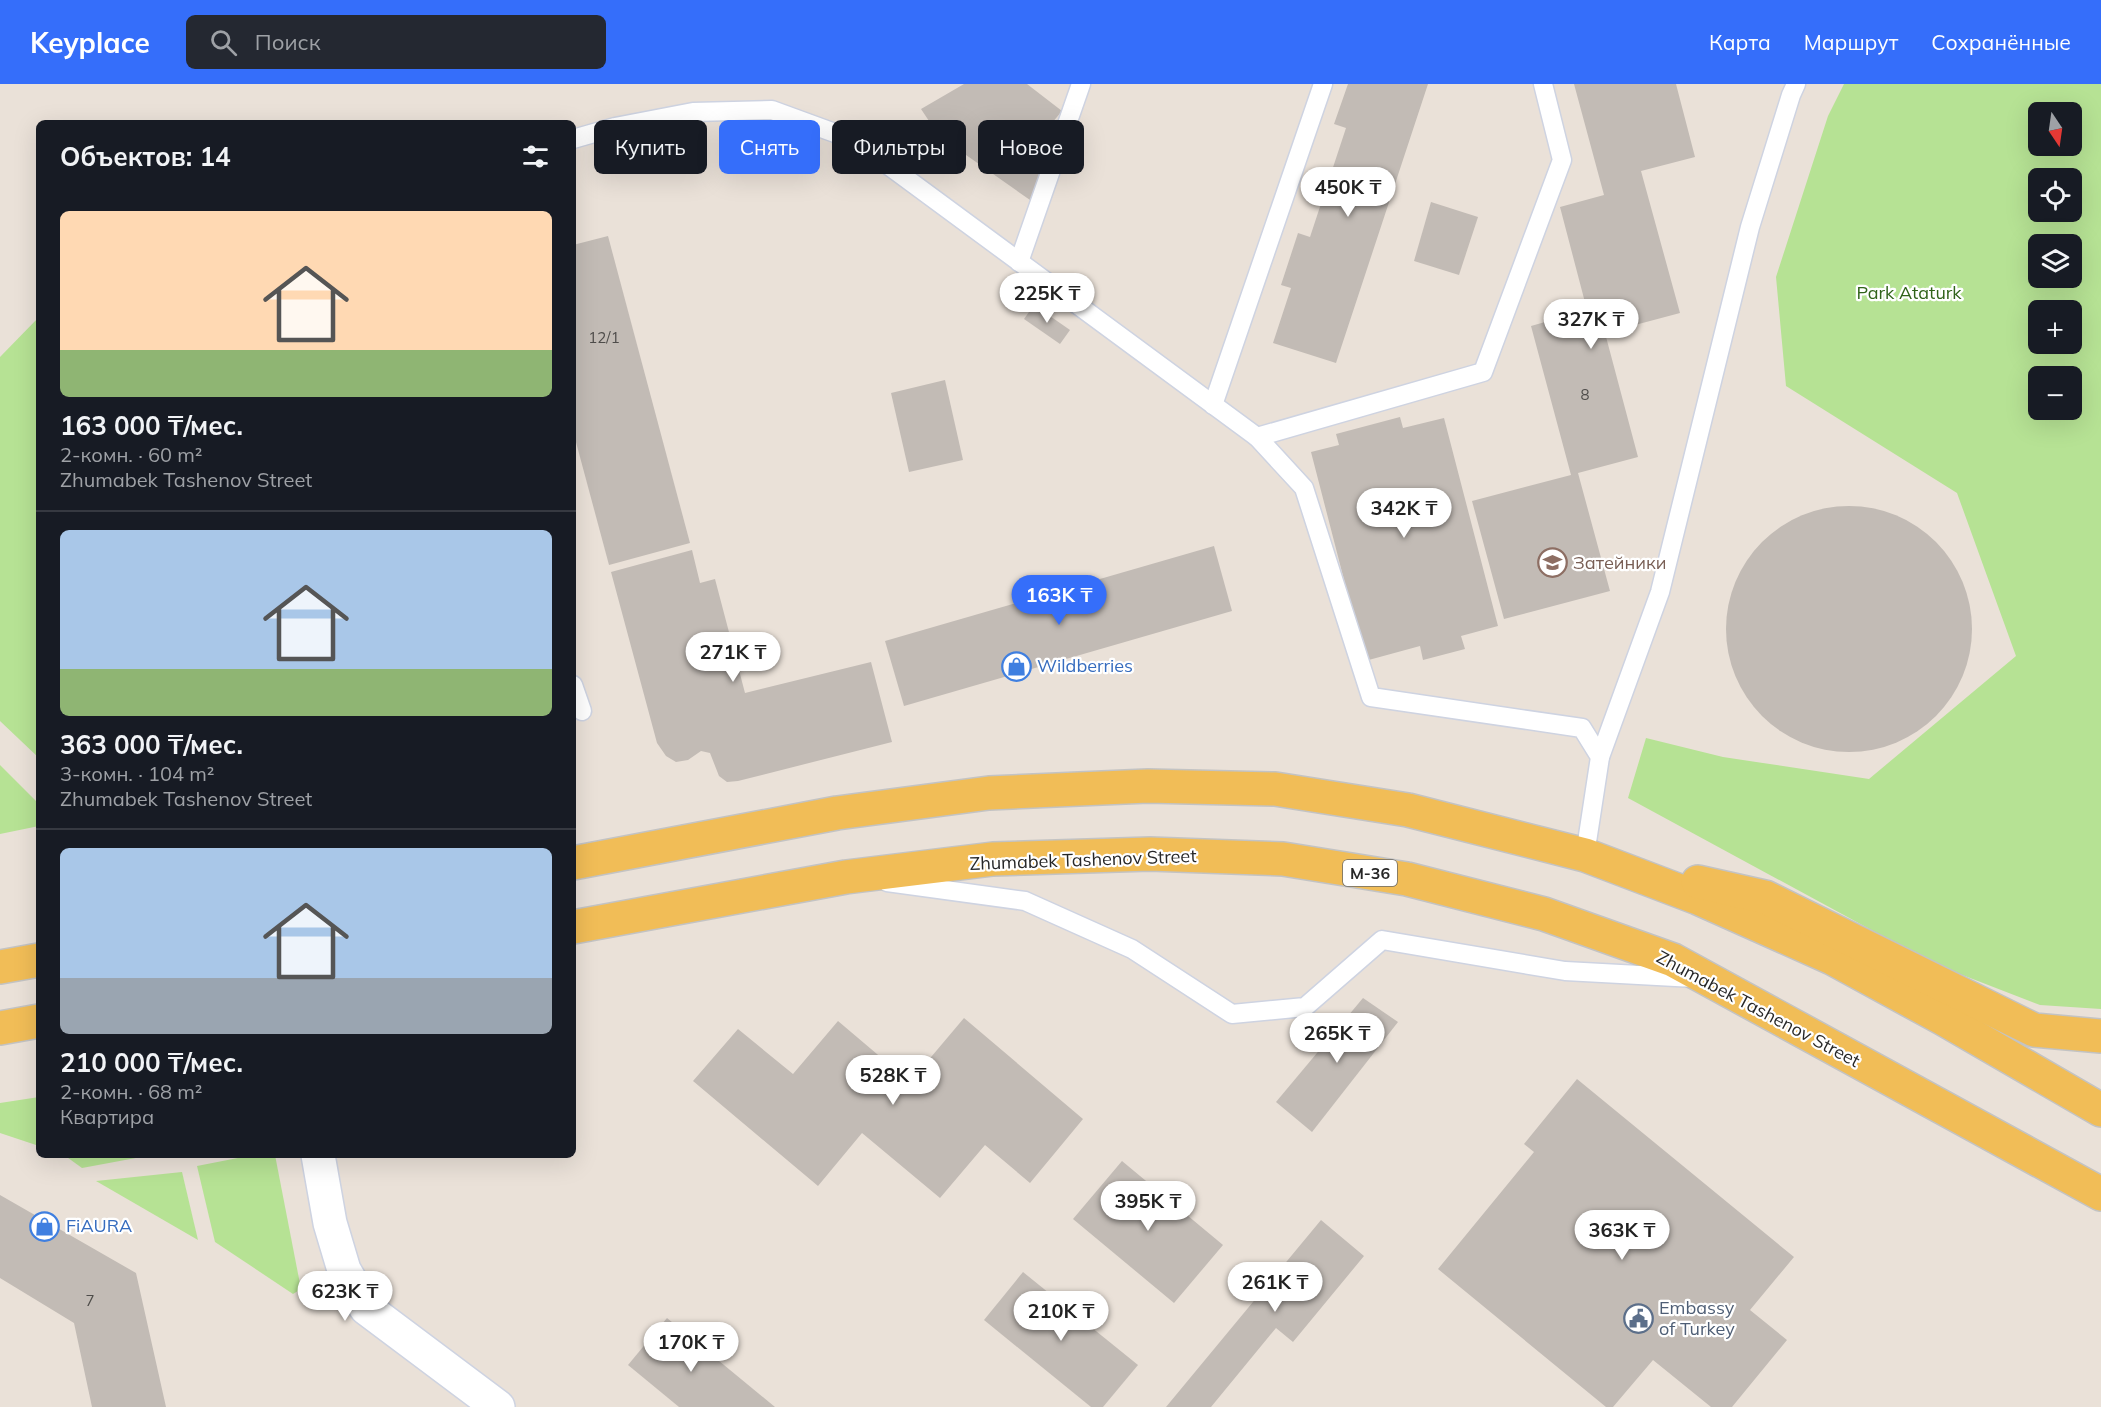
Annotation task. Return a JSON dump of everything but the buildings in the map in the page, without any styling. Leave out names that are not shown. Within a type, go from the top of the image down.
[{"type":"main road","points":[[576,862],[837,813],[989,793],[1148,786],[1275,789],[1408,810],[1585,855],[1765,897],[2034,1030],[2101,1036]]},
{"type":"main road","name":"Zhumabek Tashenov Street","points":[[576,926],[846,877],[993,859],[1150,854],[1284,859],[1407,879],[1544,914],[1673,960],[2101,1194]]},
{"type":"main road","points":[[1585,855],[1698,898],[1832,958],[1942,1018],[2101,1110]]},
{"type":"main road","points":[[0,967],[36,961]]},
{"type":"main road","points":[[0,1028],[36,1022]]},
{"type":"street","points":[[319,1158],[330,1223],[344,1270],[366,1308],[490,1405]]},
{"type":"lane","points":[[1019,262],[1081,84]]},
{"type":"lane","points":[[1214,405],[1323,84]]},
{"type":"lane","points":[[1257,437],[1483,372],[1562,160],[1543,84]]},
{"type":"lane","points":[[1585,855],[1600,757],[1660,592],[1750,227],[1796,84]]},
{"type":"lane","points":[[576,138],[615,127],[693,112],[772,110],[854,140],[1257,437],[1305,488],[1371,697],[1582,728],[1600,757]]},
{"type":"lane","points":[[576,694],[582,711]]},
{"type":"lane","points":[[846,877],[1025,901],[1132,949],[1232,1014],[1305,1007],[1382,940],[1565,970],[1708,979]]},
{"type":"green space","name":"Park Ataturk","points":[[1844,84],[2101,84],[2101,1009],[2040,1005],[1934,964],[1628,798],[1646,738],[1723,757],[1869,779],[2016,656],[1957,493],[1786,386],[1776,277],[1828,116]]},
{"type":"green space","points":[[36,320],[36,755],[0,721],[0,357]]},
{"type":"green space","points":[[0,765],[36,801],[36,827],[0,834]]},
{"type":"green space","points":[[36,1097],[36,1145],[0,1133],[0,1103]]},
{"type":"green space","points":[[68,1158],[136,1158],[82,1168]]},
{"type":"green space","points":[[238,1158],[276,1158],[301,1289],[293,1294],[215,1242],[197,1166]]},
{"type":"green space","points":[[182,1172],[198,1240],[96,1181]]},
{"type":"place","name":"Затейники","points":[[1552,563]]},
{"type":"place","name":"Wildberries","points":[[1016,666]]},
{"type":"place","name":"FiAURA","points":[[45,1226]]},
{"type":"place","name":"Embassy of Turkey","points":[[1638,1318]]}]
